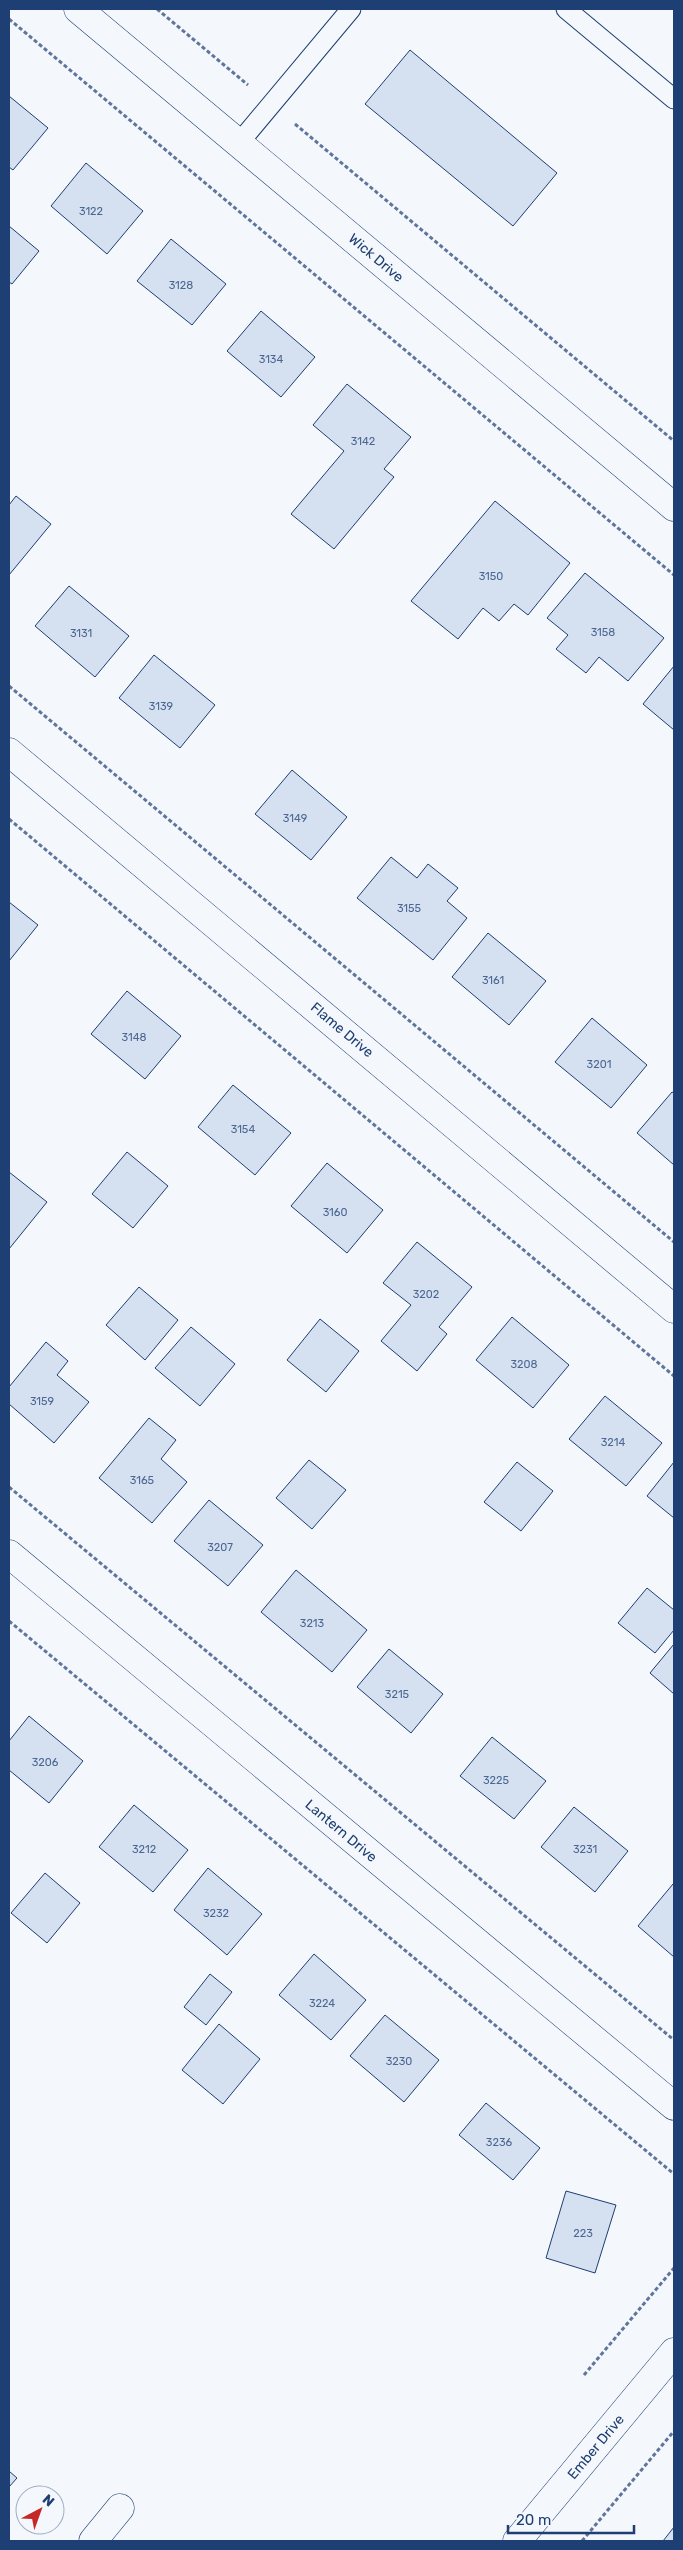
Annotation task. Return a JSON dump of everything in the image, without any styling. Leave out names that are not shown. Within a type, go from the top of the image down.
[{"type":"street","name":"Wick Drive","points":[[78,9],[674,507]]},
{"type":"street","name":"Flame Drive","points":[[9,752],[674,1308]]},
{"type":"street","name":"Lantern Drive","points":[[9,1554],[674,2106]]},
{"type":"street","name":"Ember Drive","points":[[517,2541],[674,2352]]},
{"type":"street","points":[[92,2541],[120,2508]]},
{"type":"lane","points":[[239,143],[351,9]]},
{"type":"lane","points":[[566,9],[674,100]]},
{"type":"path","points":[[157,9],[674,441]]},
{"type":"path","points":[[9,19],[674,575]]},
{"type":"path","points":[[9,686],[674,1242]]},
{"type":"path","points":[[9,819],[674,1376]]},
{"type":"path","points":[[9,1487],[674,2040]]},
{"type":"path","points":[[9,1621],[674,2174]]},
{"type":"path","points":[[584,2375],[674,2268]]},
{"type":"path","points":[[582,2541],[674,2430]]},
{"type":"building","points":[[410,50],[557,173],[513,226],[365,104]]},
{"type":"building","points":[[9,96],[48,128],[13,170],[9,167]]},
{"type":"building","points":[[86,163],[143,211],[107,254],[51,206]]},
{"type":"building","points":[[9,226],[39,251],[12,284],[9,282]]},
{"type":"building","points":[[171,239],[226,284],[192,325],[137,281]]},
{"type":"building","points":[[261,311],[315,357],[281,397],[227,351]]},
{"type":"building","points":[[347,384],[411,437],[384,469],[394,477],[334,549],[291,514],[344,451],[313,425]]},
{"type":"building","points":[[16,496],[51,524],[9,575],[9,505]]},
{"type":"building","points":[[495,501],[570,563],[528,615],[514,604],[499,621],[483,608],[458,639],[411,601]]},
{"type":"building","points":[[585,573],[664,638],[628,681],[599,657],[586,673],[556,649],[568,635],[547,618]]},
{"type":"building","points":[[69,586],[129,636],[95,677],[35,626]]},
{"type":"building","points":[[154,655],[215,705],[180,748],[119,698]]},
{"type":"building","points":[[674,666],[674,730],[643,704]]},
{"type":"building","points":[[292,770],[347,817],[311,860],[255,814]]},
{"type":"building","points":[[391,857],[417,878],[428,864],[458,888],[447,901],[467,918],[433,960],[357,898]]},
{"type":"building","points":[[9,902],[38,925],[9,961]]},
{"type":"building","points":[[488,933],[546,981],[509,1025],[452,977]]},
{"type":"building","points":[[127,991],[181,1036],[145,1079],[91,1034]]},
{"type":"building","points":[[592,1018],[647,1065],[611,1108],[555,1062]]},
{"type":"building","points":[[233,1085],[291,1133],[255,1175],[198,1127]]},
{"type":"building","points":[[672,1092],[674,1093],[674,1165],[637,1133]]},
{"type":"building","points":[[127,1152],[168,1186],[133,1228],[92,1194]]},
{"type":"building","points":[[327,1163],[383,1210],[347,1253],[291,1206]]},
{"type":"building","points":[[9,1172],[47,1202],[9,1249]]},
{"type":"building","points":[[417,1242],[472,1287],[439,1327],[447,1334],[417,1371],[381,1341],[411,1305],[383,1283]]},
{"type":"building","points":[[139,1287],[178,1320],[145,1360],[106,1325]]},
{"type":"building","points":[[512,1317],[569,1365],[533,1408],[476,1360]]},
{"type":"building","points":[[320,1319],[359,1351],[326,1392],[287,1360]]},
{"type":"building","points":[[191,1327],[235,1364],[200,1406],[155,1368]]},
{"type":"building","points":[[46,1342],[68,1361],[57,1375],[89,1402],[54,1443],[9,1404],[9,1387]]},
{"type":"building","points":[[605,1396],[662,1443],[626,1486],[569,1439]]},
{"type":"building","points":[[149,1418],[176,1440],[161,1459],[187,1482],[152,1523],[99,1478]]},
{"type":"building","points":[[309,1460],[346,1490],[312,1529],[276,1498]]},
{"type":"building","points":[[517,1462],[553,1491],[521,1531],[484,1502]]},
{"type":"building","points":[[674,1462],[674,1518],[647,1496]]},
{"type":"building","points":[[209,1500],[263,1545],[228,1586],[174,1541]]},
{"type":"building","points":[[296,1570],[367,1630],[332,1672],[261,1612]]},
{"type":"building","points":[[647,1588],[674,1610],[674,1630],[655,1653],[618,1623]]},
{"type":"building","points":[[674,1644],[674,1694],[650,1673]]},
{"type":"building","points":[[389,1649],[443,1694],[411,1733],[357,1687]]},
{"type":"building","points":[[29,1716],[83,1761],[49,1803],[9,1770],[9,1741]]},
{"type":"building","points":[[492,1737],[546,1781],[514,1819],[460,1776]]},
{"type":"building","points":[[134,1805],[188,1850],[153,1892],[99,1847]]},
{"type":"building","points":[[574,1807],[628,1851],[595,1892],[541,1847]]},
{"type":"building","points":[[208,1868],[262,1914],[227,1955],[174,1910]]},
{"type":"building","points":[[45,1873],[80,1903],[47,1943],[11,1913]]},
{"type":"building","points":[[673,1884],[674,1886],[674,1957],[638,1926]]},
{"type":"building","points":[[314,1954],[366,2000],[331,2040],[279,1995]]},
{"type":"building","points":[[210,1974],[232,1992],[206,2025],[184,2007]]},
{"type":"building","points":[[385,2015],[439,2060],[404,2102],[350,2056]]},
{"type":"building","points":[[219,2024],[260,2059],[223,2104],[182,2070]]},
{"type":"building","points":[[486,2103],[540,2148],[513,2180],[459,2135]]},
{"type":"building","points":[[566,2191],[616,2205],[595,2273],[546,2258]]},
{"type":"building","points":[[9,2471],[17,2478],[9,2487]]},
{"type":"building","points":[[674,2527],[674,2541],[663,2541]]}]
